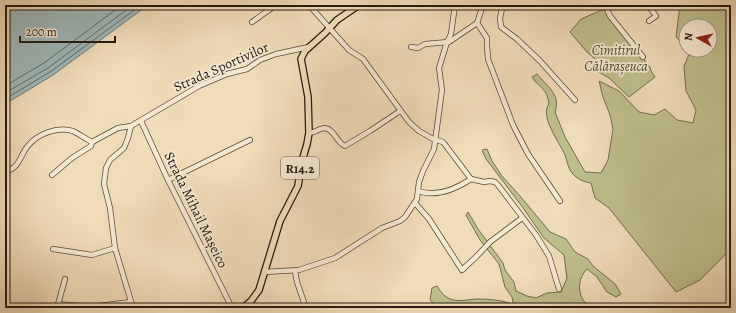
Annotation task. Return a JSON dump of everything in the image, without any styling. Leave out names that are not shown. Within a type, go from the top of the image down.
[{"type":"main road","name":"R14.2","points":[[243,308],[256,295],[266,272],[280,221],[298,186],[300,167],[309,133],[309,107],[302,59],[305,51],[337,20],[359,5]]},
{"type":"street","points":[[252,22],[276,5]]},
{"type":"street","points":[[309,5],[350,51],[363,59],[409,122],[419,131],[440,141],[446,146],[471,179],[484,182],[495,182],[513,204],[549,256],[559,288]]},
{"type":"street","points":[[266,272],[295,271],[335,258],[382,228],[403,219],[418,196],[419,182],[434,149],[442,90],[439,68],[451,34],[455,5]]},
{"type":"street","points":[[411,47],[418,48],[425,44],[447,42],[477,23],[483,5]]},
{"type":"street","points":[[498,5],[502,9],[500,18],[501,27],[517,39],[540,61],[575,100]]},
{"type":"street","points":[[604,5],[610,16],[643,57]]},
{"type":"street","points":[[648,5],[656,16],[649,21]]},
{"type":"street","points":[[477,23],[488,38],[488,59],[513,125],[528,154],[560,201]]},
{"type":"street","name":"Strada Sportivilor","points":[[52,175],[72,158],[91,146],[92,142],[118,128],[131,126],[172,101],[210,81],[227,74],[247,69],[260,60],[276,54],[309,47]]},
{"type":"street","points":[[309,133],[325,128],[334,134],[341,144],[345,146],[400,111]]},
{"type":"street","name":"Strada Mihail Mașeico","points":[[142,120],[168,180],[232,308]]},
{"type":"street","points":[[131,126],[126,143],[119,154],[108,163],[104,174],[104,184],[110,208],[115,248],[133,308]]},
{"type":"street","points":[[5,172],[18,164],[27,147],[34,140],[48,132],[62,130],[72,131],[92,142]]},
{"type":"street","points":[[168,180],[250,140]]},
{"type":"street","points":[[418,191],[427,194],[436,194],[471,179]]},
{"type":"street","points":[[414,203],[429,219],[462,270],[478,256],[490,242],[522,218]]},
{"type":"street","points":[[53,249],[92,255],[115,248]]},
{"type":"street","points":[[295,271],[297,282],[306,308]]},
{"type":"street","points":[[65,279],[57,306],[90,307],[131,302]]},
{"type":"green space","points":[[680,5],[731,5],[731,249],[700,280],[676,292],[609,208],[595,198],[591,183],[578,179],[571,171],[565,155],[548,122],[547,109],[549,104],[547,95],[532,77],[537,74],[555,96],[555,112],[565,137],[585,172],[601,173],[608,160],[613,129],[599,81],[619,91],[639,112],[654,115],[665,109],[677,120],[693,123],[696,110],[686,91],[684,66],[687,58],[718,58],[718,18],[678,18]]},
{"type":"green space","name":"Cimitirul Călărașeuca","points":[[604,9],[650,67],[655,77],[629,97],[609,78],[597,71],[593,66],[595,59],[570,32],[581,19]]},
{"type":"green space","points":[[678,21],[678,39],[676,37]]},
{"type":"green space","points":[[487,149],[492,161],[502,176],[550,232],[566,239],[575,252],[588,259],[593,266],[615,284],[621,294],[616,297],[607,292],[597,277],[587,269],[581,279],[580,292],[584,301],[594,308],[525,308],[524,305],[518,305],[520,308],[514,308],[512,297],[505,287],[499,264],[480,240],[466,215],[468,212],[478,229],[503,263],[505,270],[514,282],[516,291],[527,296],[536,298],[547,293],[561,292],[567,278],[564,255],[544,238],[486,159],[482,150]]},
{"type":"green space","points":[[437,286],[444,295],[453,300],[494,300],[510,303],[511,306],[510,308],[439,308],[430,300],[432,288]]},
{"type":"water","points":[[5,5],[148,5],[53,75],[5,104]]}]
